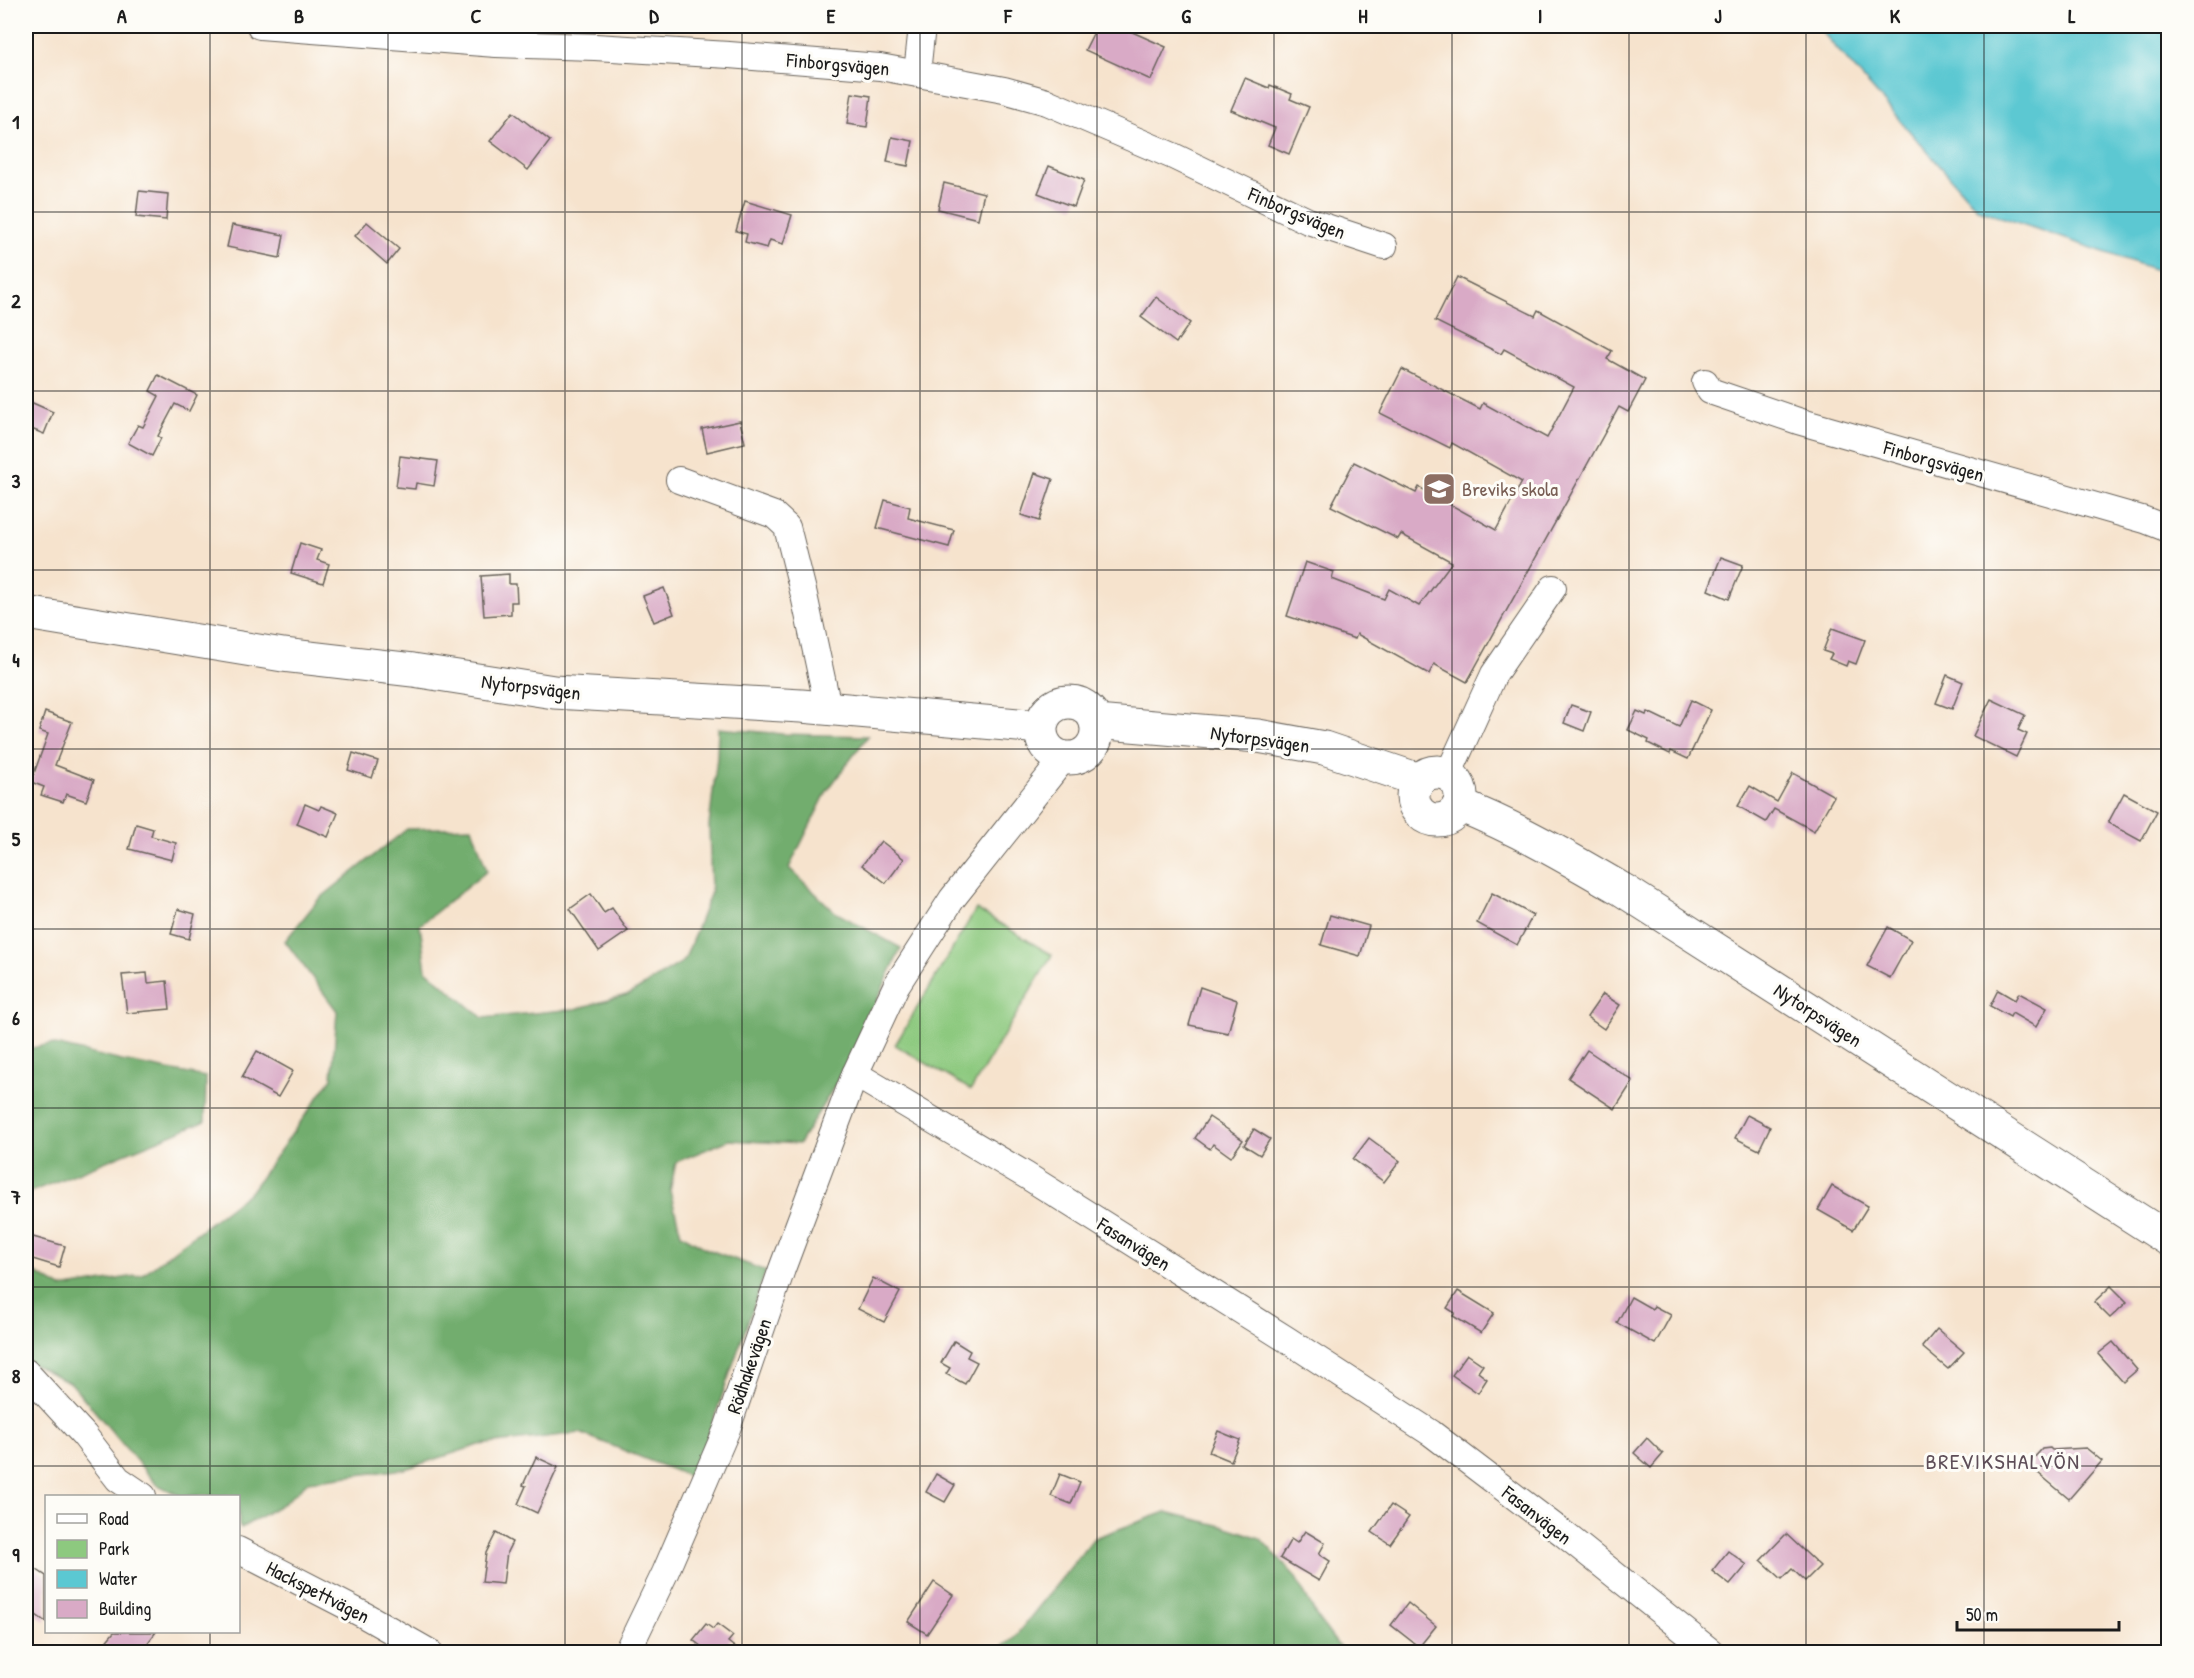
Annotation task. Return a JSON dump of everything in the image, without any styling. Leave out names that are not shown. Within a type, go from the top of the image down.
[{"type":"street","name":"Finborgsvägen","points":[[260,26],[496,44],[729,55],[880,67],[1004,90],[1047,102],[1173,156],[1308,221],[1384,246]]},
{"type":"street","points":[[917,73],[922,26]]},
{"type":"street","name":"Finborgsvägen","points":[[1705,382],[1710,391],[1798,422],[2145,520],[2169,529]]},
{"type":"street","points":[[679,480],[774,515],[787,527],[826,698],[835,709]]},
{"type":"street","points":[[1427,784],[1458,785],[1461,793],[1459,805],[1451,816],[1434,820],[1419,812],[1414,805],[1494,674],[1553,588]]},
{"type":"street","name":"Nytorpsvägen","points":[[26,613],[283,656],[413,670],[554,692],[835,709],[1040,727]]},
{"type":"street","points":[[1063,702],[1082,703],[1090,711],[1095,733],[1087,751],[1079,756],[1064,758],[1055,756],[1046,747],[1040,736],[1040,727],[1046,712],[1063,702]]},
{"type":"street","name":"Nytorpsvägen","points":[[1095,733],[1258,736],[1324,748],[1427,784]]},
{"type":"street","points":[[855,1074],[896,986],[952,899],[1064,758]]},
{"type":"street","name":"Nytorpsvägen","points":[[1459,805],[1516,830],[1623,890],[2169,1239]]},
{"type":"street","name":"Rödhakevägen","points":[[627,1653],[665,1573],[727,1429],[782,1269],[855,1074]]},
{"type":"street","name":"Fasanvägen","points":[[855,1074],[1027,1176],[1286,1338],[1431,1433],[1563,1534],[1711,1653]]},
{"type":"street","points":[[26,1372],[84,1435],[118,1479],[140,1495]]},
{"type":"street","name":"Hackspettvägen","points":[[240,1551],[364,1615],[429,1653]]},
{"type":"green space","points":[[718,728],[783,734],[868,736],[827,791],[789,868],[835,912],[901,948],[847,1066],[799,1144],[729,1140],[676,1162],[670,1191],[681,1234],[707,1249],[766,1271],[693,1478],[580,1433],[479,1445],[405,1469],[309,1481],[284,1503],[241,1528],[240,1495],[178,1495],[156,1484],[71,1383],[26,1361],[26,1267],[61,1288],[142,1275],[251,1191],[332,1078],[337,1011],[285,941],[318,900],[407,829],[472,827],[487,871],[420,925],[426,970],[483,1018],[575,1009],[630,994],[684,961],[711,892],[709,826]]},
{"type":"green space","points":[[976,909],[1052,955],[971,1090],[895,1045]]},
{"type":"green space","points":[[51,1044],[122,1061],[206,1077],[205,1121],[26,1194],[26,1049]]},
{"type":"green space","points":[[1166,1512],[1260,1538],[1295,1576],[1317,1617],[1343,1652],[995,1652],[1013,1639],[1094,1538]]},
{"type":"water","points":[[1817,26],[2168,26],[2168,274],[1978,209]]},
{"type":"building","points":[[1097,26],[1132,26],[1130,31],[1166,47],[1151,80],[1085,50]]},
{"type":"building","points":[[1245,78],[1292,94],[1290,99],[1309,107],[1289,154],[1268,145],[1275,128],[1231,110]]},
{"type":"building","points":[[852,93],[871,96],[867,127],[847,124]]},
{"type":"building","points":[[513,112],[550,141],[528,170],[490,141]]},
{"type":"building","points":[[892,137],[913,141],[908,166],[887,162]]},
{"type":"building","points":[[1049,166],[1084,180],[1074,207],[1038,193]]},
{"type":"building","points":[[944,183],[984,193],[978,219],[938,209]]},
{"type":"building","points":[[139,191],[168,194],[166,220],[136,217]]},
{"type":"building","points":[[745,201],[792,215],[783,244],[770,240],[767,248],[745,242],[747,234],[736,231]]},
{"type":"building","points":[[367,222],[399,249],[387,264],[355,236]]},
{"type":"building","points":[[232,225],[284,235],[280,258],[227,247]]},
{"type":"building","points":[[1457,277],[1535,316],[1538,310],[1612,351],[1607,359],[1645,380],[1628,412],[1619,407],[1467,682],[1434,664],[1429,674],[1357,634],[1355,639],[1287,616],[1305,562],[1334,572],[1332,579],[1384,599],[1389,589],[1419,606],[1452,562],[1401,534],[1398,539],[1331,506],[1354,462],[1416,493],[1419,487],[1496,530],[1522,482],[1452,443],[1450,448],[1380,413],[1402,369],[1480,409],[1483,403],[1547,438],[1574,387],[1504,349],[1501,354],[1435,321]]},
{"type":"building","points":[[1156,297],[1190,323],[1176,343],[1141,317]]},
{"type":"building","points":[[158,375],[197,395],[189,411],[175,404],[158,436],[161,438],[152,456],[128,443],[138,425],[143,427],[159,396],[150,391]]},
{"type":"building","points":[[26,400],[53,412],[44,434],[26,427]]},
{"type":"building","points":[[740,421],[745,443],[707,452],[702,429]]},
{"type":"building","points":[[400,456],[438,461],[434,486],[416,483],[415,489],[396,487]]},
{"type":"building","points":[[1035,473],[1053,479],[1039,521],[1021,515]]},
{"type":"building","points":[[885,500],[910,507],[908,518],[954,530],[949,547],[877,528]]},
{"type":"building","points":[[300,543],[321,550],[317,560],[329,564],[323,583],[291,573]]},
{"type":"building","points":[[1721,557],[1743,565],[1729,599],[1708,590]]},
{"type":"building","points":[[509,574],[509,584],[516,584],[517,602],[511,602],[511,614],[484,616],[481,576]]},
{"type":"building","points":[[664,588],[674,614],[654,622],[643,596]]},
{"type":"building","points":[[1832,628],[1865,640],[1856,664],[1848,661],[1846,666],[1829,659],[1832,654],[1823,651]]},
{"type":"building","points":[[1947,675],[1963,682],[1952,709],[1936,703]]},
{"type":"building","points":[[1991,699],[2025,715],[2018,730],[2027,734],[2016,757],[1973,736]]},
{"type":"building","points":[[1691,700],[1711,710],[1688,759],[1671,751],[1670,754],[1628,730],[1637,711],[1646,715],[1648,712],[1679,727]]},
{"type":"building","points":[[1571,705],[1591,712],[1584,731],[1564,723]]},
{"type":"building","points":[[45,712],[72,722],[55,765],[94,780],[86,801],[66,794],[63,802],[41,795],[44,787],[31,782],[48,734],[39,731]]},
{"type":"building","points":[[353,753],[378,761],[372,778],[348,770]]},
{"type":"building","points":[[1793,773],[1834,796],[1814,831],[1774,809],[1766,822],[1738,806],[1750,786],[1777,802]]},
{"type":"building","points":[[2124,793],[2157,811],[2141,841],[2108,823]]},
{"type":"building","points":[[305,804],[319,810],[321,806],[338,813],[328,837],[297,824]]},
{"type":"building","points":[[136,824],[153,829],[151,836],[176,843],[172,860],[129,849]]},
{"type":"building","points":[[881,841],[904,859],[886,883],[862,865]]},
{"type":"building","points":[[1492,893],[1533,915],[1517,945],[1477,923]]},
{"type":"building","points":[[591,894],[604,913],[612,908],[628,931],[599,951],[570,909]]},
{"type":"building","points":[[178,909],[195,914],[189,939],[171,934]]},
{"type":"building","points":[[1330,915],[1369,926],[1360,956],[1321,945]]},
{"type":"building","points":[[1888,927],[1911,940],[1890,978],[1867,966]]},
{"type":"building","points":[[147,973],[148,983],[167,981],[170,1009],[127,1013],[122,975]]},
{"type":"building","points":[[1200,987],[1237,1000],[1228,1033],[1189,1025]]},
{"type":"building","points":[[1998,990],[2015,1000],[2019,993],[2047,1008],[2036,1027],[2012,1013],[2010,1017],[1990,1006]]},
{"type":"building","points":[[1603,994],[1620,1005],[1604,1029],[1587,1017]]},
{"type":"building","points":[[1587,1050],[1633,1081],[1615,1109],[1568,1078]]},
{"type":"building","points":[[257,1051],[293,1071],[278,1097],[242,1077]]},
{"type":"building","points":[[1747,1115],[1770,1127],[1759,1150],[1735,1138]]},
{"type":"building","points":[[1209,1117],[1243,1140],[1231,1157],[1213,1144],[1210,1149],[1195,1138]]},
{"type":"building","points":[[1254,1129],[1270,1139],[1260,1155],[1244,1145]]},
{"type":"building","points":[[1369,1138],[1400,1161],[1384,1182],[1353,1159]]},
{"type":"building","points":[[1832,1186],[1868,1206],[1853,1230],[1818,1210]]},
{"type":"building","points":[[26,1235],[65,1246],[59,1267],[26,1257]]},
{"type":"building","points":[[873,1278],[900,1292],[884,1322],[858,1309]]},
{"type":"building","points":[[2111,1286],[2127,1302],[2110,1318],[2094,1302]]},
{"type":"building","points":[[1458,1291],[1494,1313],[1481,1333],[1453,1316],[1455,1313],[1447,1308]]},
{"type":"building","points":[[1631,1297],[1652,1309],[1654,1306],[1671,1315],[1655,1344],[1617,1323]]},
{"type":"building","points":[[1937,1329],[1964,1352],[1948,1369],[1922,1347]]},
{"type":"building","points":[[954,1341],[970,1351],[967,1357],[977,1362],[965,1384],[946,1374],[950,1368],[941,1363]]},
{"type":"building","points":[[2113,1342],[2137,1370],[2123,1382],[2098,1354]]},
{"type":"building","points":[[1467,1354],[1483,1365],[1478,1372],[1487,1379],[1478,1393],[1452,1375]]},
{"type":"building","points":[[1218,1431],[1240,1440],[1231,1461],[1209,1452]]},
{"type":"building","points":[[1647,1438],[1663,1454],[1651,1468],[1634,1453]]},
{"type":"building","points":[[2086,1448],[2102,1461],[2069,1499],[2032,1468],[2032,1460],[2042,1449],[2052,1450]]},
{"type":"building","points":[[536,1457],[558,1467],[537,1513],[518,1504],[526,1486],[523,1485]]},
{"type":"building","points":[[936,1474],[955,1485],[945,1502],[926,1492]]},
{"type":"building","points":[[1060,1474],[1080,1482],[1071,1504],[1051,1496]]},
{"type":"building","points":[[1391,1505],[1409,1517],[1390,1544],[1372,1532]]},
{"type":"building","points":[[1305,1531],[1325,1543],[1319,1554],[1330,1561],[1319,1581],[1280,1558],[1291,1539],[1297,1543]]},
{"type":"building","points":[[496,1533],[512,1542],[507,1552],[503,1584],[482,1582],[486,1553]]},
{"type":"building","points":[[1786,1534],[1820,1566],[1805,1581],[1792,1569],[1782,1579],[1761,1560]]},
{"type":"building","points":[[1728,1551],[1747,1565],[1730,1585],[1712,1571]]},
{"type":"building","points":[[34,1568],[45,1575],[45,1621],[26,1608],[26,1580]]},
{"type":"building","points":[[934,1582],[953,1595],[927,1634],[908,1622]]},
{"type":"building","points":[[1408,1603],[1436,1626],[1419,1647],[1391,1625]]},
{"type":"building","points":[[706,1624],[713,1629],[717,1624],[733,1636],[728,1642],[742,1653],[710,1653],[693,1640]]},
{"type":"building","points":[[113,1633],[155,1633],[140,1653],[115,1653],[104,1644]]},
{"type":"place","name":"Breviks skola","points":[[1439,489]]},
{"type":"district","name":"BREVIKSHALVÖN","points":[[2003,1461]]}]
